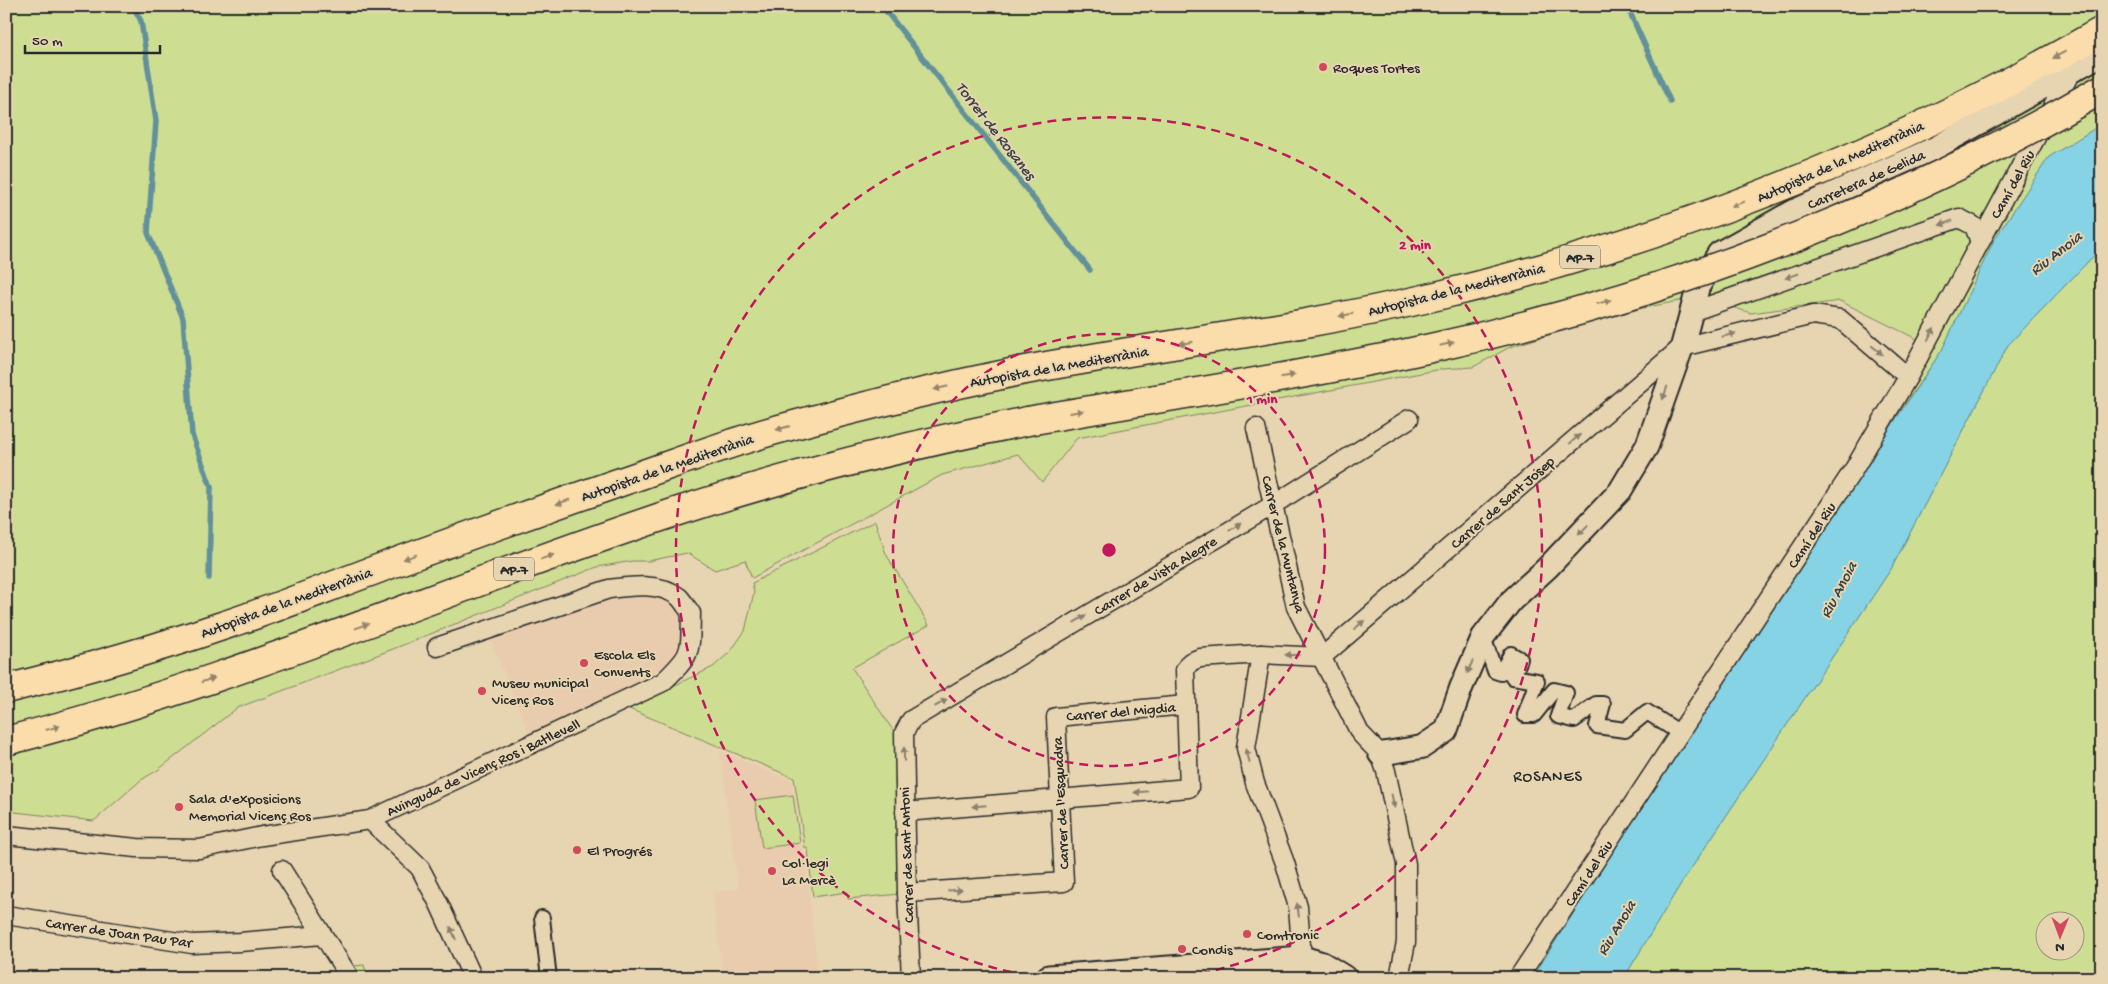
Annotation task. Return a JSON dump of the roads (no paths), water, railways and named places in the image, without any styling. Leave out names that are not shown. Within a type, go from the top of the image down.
[{"type":"highway","name":"Autopista de la Mediterrània","points":[[6,689],[73,672],[217,628],[494,526],[775,430],[944,387],[1023,371],[1263,331],[1421,300],[1501,280],[1628,242],[1747,201],[1822,170],[1985,95],[2102,31]]},
{"type":"highway","name":"AP-7","points":[[6,741],[121,709],[234,671],[600,538],[764,484],[915,444],[1028,421],[1344,366],[1434,348],[1514,328],[1611,300],[1724,264],[1868,206],[2025,131],[2102,90]]},
{"type":"main road","points":[[1049,978],[1223,971],[1302,959],[1322,965],[1343,978]]},
{"type":"street","name":"Carretera de Gelida","points":[[1380,754],[1422,747],[1446,731],[1461,688],[1483,637],[1511,601],[1546,568],[1620,491],[1647,446],[1682,347],[1698,287],[1719,253],[1794,211],[1937,147],[2102,54]]},
{"type":"street","name":"Camí del Riu","points":[[1518,978],[1854,469],[1908,376],[2030,152],[2071,72]]},
{"type":"street","points":[[1691,312],[1959,218],[1974,226],[1980,242]]},
{"type":"street","points":[[1682,347],[1814,314],[1840,319],[1908,376]]},
{"type":"street","name":"Carrer de Sant Josep","points":[[1322,657],[1682,347]]},
{"type":"street","name":"Carrer de Vista Alegre","points":[[904,733],[911,720],[1273,505],[1409,420]]},
{"type":"street","name":"Carrer de la Muntanya","points":[[1256,428],[1296,607],[1360,733],[1380,754]]},
{"type":"street","name":"Avinguda de Vicenç Ros i Batllevell","points":[[6,835],[137,848],[199,849],[262,836],[370,820],[663,682],[684,661],[690,650],[691,613],[679,598],[662,589],[637,586],[609,589],[437,647]]},
{"type":"street","points":[[1483,637],[1496,672],[1501,673],[1511,654],[1520,659],[1512,677],[1537,681],[1525,715],[1534,715],[1554,690],[1566,692],[1558,716],[1574,720],[1596,704],[1603,704],[1597,726],[1625,730],[1647,712],[1680,733]]},
{"type":"street","points":[[905,812],[1189,788],[1185,670],[1190,662],[1200,658],[1261,654],[1322,657]]},
{"type":"street","points":[[1261,654],[1246,748],[1254,783],[1285,863],[1298,907],[1302,959]]},
{"type":"street","name":"Carrer del Migdia","points":[[1056,717],[1186,706]]},
{"type":"street","name":"Carrer de l'Esquadra","points":[[907,893],[1064,882],[1056,717]]},
{"type":"street","name":"Carrer de Sant Antoni","points":[[904,733],[907,893],[911,978]]},
{"type":"street","points":[[1380,754],[1386,770],[1406,864],[1406,942],[1399,978]]},
{"type":"street","points":[[370,820],[420,868],[473,978]]},
{"type":"street","points":[[282,870],[350,978]]},
{"type":"street","name":"Carrer de Joan Pau Par","points":[[6,915],[192,944],[240,942],[322,934]]},
{"type":"street","points":[[542,918],[549,978]]},
{"type":"water","name":"Riu Anoia","points":[[2102,124],[2102,247],[2008,345],[1891,569],[1680,885],[1624,978],[1532,978],[1730,668],[1942,350],[1994,240],[2049,157]]},
{"type":"waterway","points":[[133,6],[141,21],[156,121],[148,233],[183,318],[192,435],[211,487],[209,578]]},
{"type":"waterway","name":"Torret de Rosanes","points":[[882,6],[1090,270]]},
{"type":"waterway","points":[[1627,6],[1670,101]]},
{"type":"place","name":"Roques Tortes","points":[[1323,67]]},
{"type":"place","name":"Escola Els Convents","points":[[584,663]]},
{"type":"place","name":"Museu municipal Vicenç Ros","points":[[482,691]]},
{"type":"place","name":"Sala d'exposicions Memorial Vicenç Ros","points":[[179,807]]},
{"type":"place","name":"El Progrés","points":[[577,850]]},
{"type":"place","name":"Col·legi La Mercè","points":[[772,871]]},
{"type":"place","name":"Comtronic","points":[[1247,934]]},
{"type":"place","name":"Condis","points":[[1182,949]]},
{"type":"district","name":"ROSANES","points":[[1548,775]]}]
